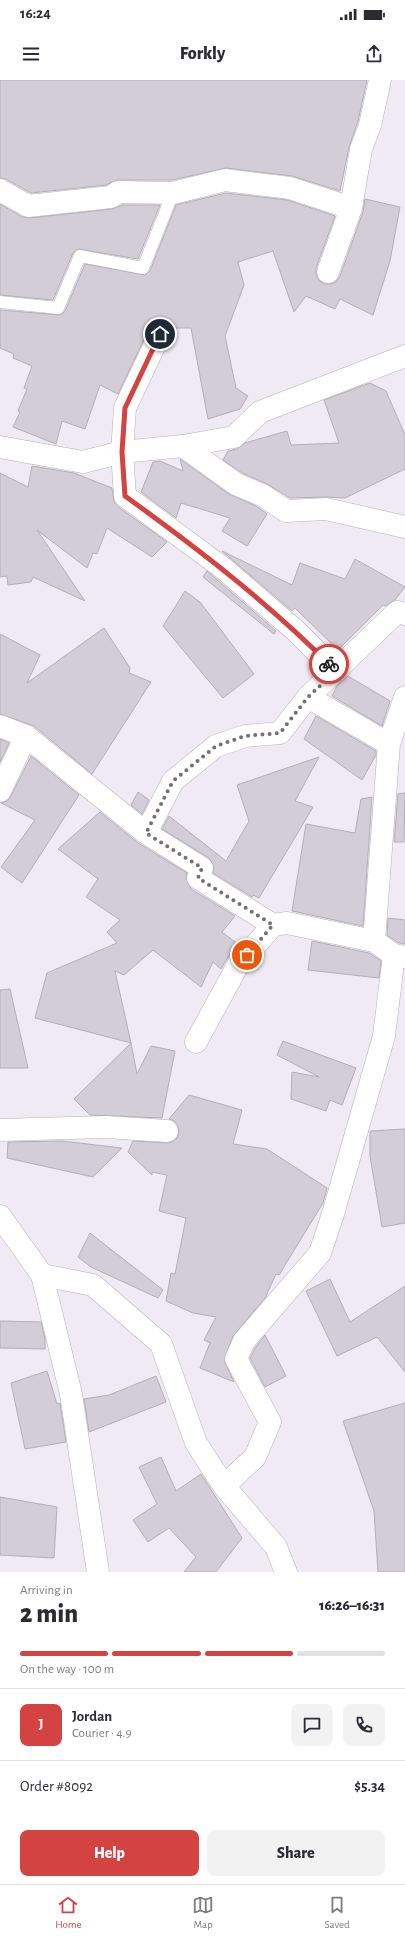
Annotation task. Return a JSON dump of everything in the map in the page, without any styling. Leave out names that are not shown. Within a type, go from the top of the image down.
[{"type":"street","points":[[328,272],[351,208],[362,149],[370,125],[380,80]]},
{"type":"street","points":[[0,190],[28,206],[111,197],[118,192],[174,193],[225,180],[290,188],[351,208]]},
{"type":"street","points":[[160,334],[125,408],[122,452],[125,496],[223,568],[297,632],[336,671]]},
{"type":"street","points":[[0,446],[83,462],[122,452],[183,446],[234,436],[260,412],[405,356]]},
{"type":"street","points":[[183,446],[236,484],[262,495],[286,511],[326,509],[405,527]]},
{"type":"street","points":[[146,833],[173,781],[216,746],[245,736],[280,733],[308,697],[397,612],[405,614]]},
{"type":"street","points":[[308,697],[389,744]]},
{"type":"street","points":[[374,942],[397,773],[389,744],[405,697]]},
{"type":"street","points":[[0,726],[26,736],[146,833],[202,868],[198,878],[273,925],[287,923],[374,942],[400,956],[384,1036],[334,1214],[320,1253],[244,1341],[236,1359],[270,1422],[255,1457],[224,1486]]},
{"type":"street","points":[[0,791],[26,736]]},
{"type":"street","points":[[196,1042],[238,965],[273,925]]},
{"type":"street","points":[[0,1130],[106,1127],[167,1131]]},
{"type":"street","points":[[0,1216],[42,1274],[71,1394],[98,1572]]},
{"type":"street","points":[[42,1274],[93,1285],[161,1344],[196,1443],[224,1486],[276,1547],[286,1572]]},
{"type":"lane","points":[[0,302],[58,308],[80,256],[143,268],[174,193]]},
{"type":"building","points":[[0,80],[367,80],[358,121],[349,147],[340,191],[292,176],[226,168],[172,180],[118,180],[106,185],[31,193],[6,179],[0,178]]},
{"type":"building","points":[[226,193],[287,200],[335,216],[316,268],[316,274],[319,280],[324,284],[336,282],[340,276],[363,212],[365,199],[400,207],[390,261],[373,315],[340,299],[335,309],[306,296],[294,312],[273,251],[238,262],[244,285],[225,336],[236,388],[248,396],[240,409],[208,419],[191,328],[171,328],[166,323],[159,322],[153,324],[149,329],[118,394],[100,385],[85,429],[62,421],[56,444],[13,427],[20,412],[18,411],[27,389],[24,388],[32,366],[13,358],[14,354],[0,348],[0,310],[61,315],[65,311],[85,264],[145,275],[150,271],[176,205]]},
{"type":"building","points":[[0,204],[22,217],[29,218],[112,209],[122,205],[160,205],[138,259],[78,249],[73,253],[53,300],[0,295]]},
{"type":"building","points":[[370,383],[386,391],[405,435],[405,469],[345,498],[290,498],[267,484],[242,473],[223,460],[228,451],[237,449],[245,443],[287,431],[291,445],[339,443],[324,400]]},
{"type":"building","points":[[180,459],[229,494],[256,506],[267,514],[247,546],[222,531],[230,518],[181,503],[176,518],[141,492],[153,462],[160,461],[183,471]]},
{"type":"building","points":[[32,466],[74,473],[112,488],[114,502],[117,506],[167,542],[152,557],[107,528],[97,554],[93,553],[87,568],[37,530],[85,601],[33,577],[31,582],[8,585],[7,576],[0,577],[0,473],[28,487]]},
{"type":"building","points":[[222,551],[292,585],[300,563],[345,579],[355,559],[405,587],[395,600],[385,606],[383,605],[338,650],[295,608],[292,611]]},
{"type":"building","points":[[207,571],[276,631],[274,634],[203,577]]},
{"type":"building","points":[[185,591],[200,602],[254,674],[223,698],[163,626]]},
{"type":"building","points":[[104,628],[130,668],[129,673],[151,682],[92,774],[34,726],[0,714],[0,634],[40,655],[27,683]]},
{"type":"building","points":[[348,676],[390,701],[382,726],[332,696],[337,686]]},
{"type":"building","points":[[316,716],[376,751],[376,755],[362,780],[304,739]]},
{"type":"building","points":[[0,739],[9,743],[0,762]]},
{"type":"building","points":[[31,756],[79,795],[22,883],[1,867],[35,820],[1,803],[7,801],[11,796]]},
{"type":"building","points":[[319,757],[295,801],[313,807],[259,898],[253,895],[252,897],[213,873],[214,867],[209,858],[162,829],[169,816],[226,861],[249,821],[237,785]]},
{"type":"building","points":[[138,792],[149,800],[142,814],[131,805]]},
{"type":"building","points":[[405,793],[404,842],[394,842],[398,794]]},
{"type":"building","points":[[372,797],[363,926],[292,911],[306,824],[355,833],[361,799]]},
{"type":"building","points":[[100,812],[138,843],[187,873],[186,879],[191,889],[235,916],[222,932],[239,945],[228,957],[221,969],[213,962],[201,987],[153,950],[124,975],[115,971],[131,1043],[35,1018],[47,973],[117,943],[107,932],[120,920],[86,897],[98,879],[58,849]]},
{"type":"building","points":[[388,918],[405,920],[405,944],[399,943],[387,935]]},
{"type":"building","points":[[312,941],[369,953],[381,961],[379,978],[308,970]]},
{"type":"building","points":[[10,989],[28,1068],[0,1068],[0,990]]},
{"type":"building","points":[[283,1041],[356,1068],[342,1105],[330,1100],[326,1111],[291,1099],[292,1072],[319,1077],[277,1055]]},
{"type":"building","points":[[131,1043],[137,1074],[151,1046],[175,1051],[162,1118],[90,1115],[74,1099]]},
{"type":"building","points":[[189,1095],[242,1110],[233,1144],[267,1149],[327,1188],[323,1203],[279,1275],[276,1274],[265,1298],[233,1336],[224,1360],[234,1382],[200,1368],[210,1343],[204,1340],[216,1317],[193,1313],[166,1301],[171,1273],[175,1274],[186,1218],[159,1211],[167,1175],[152,1172],[152,1175],[128,1152],[133,1141],[167,1143],[172,1142],[177,1138],[179,1132],[178,1126],[174,1121],[169,1119]]},
{"type":"building","points":[[405,1129],[405,1223],[382,1227],[370,1156],[370,1131]]},
{"type":"building","points":[[62,1141],[122,1148],[93,1177],[7,1158],[8,1142]]},
{"type":"building","points":[[90,1233],[163,1290],[158,1298],[91,1267],[78,1257]]},
{"type":"building","points":[[330,1279],[350,1322],[405,1286],[405,1372],[377,1337],[337,1356],[306,1291]]},
{"type":"building","points":[[0,1321],[41,1322],[45,1339],[45,1349],[0,1348]]},
{"type":"building","points":[[265,1335],[286,1376],[265,1387],[250,1358],[255,1348]]},
{"type":"building","points":[[47,1371],[57,1404],[60,1403],[66,1442],[25,1449],[11,1383]]},
{"type":"building","points":[[156,1376],[166,1402],[89,1432],[84,1399],[109,1395]]},
{"type":"building","points":[[405,1403],[405,1572],[378,1572],[374,1511],[343,1421]]},
{"type":"building","points":[[161,1457],[176,1491],[201,1474],[242,1538],[216,1572],[184,1572],[196,1557],[169,1528],[148,1542],[133,1520],[157,1504],[139,1467]]},
{"type":"building","points":[[0,1497],[57,1507],[54,1558],[0,1555]]},
{"type":"way so far","points":[[247,955],[273,925],[198,878],[202,868],[146,833],[173,781],[216,746],[245,736],[280,733],[308,697],[336,671],[329,664]]},
{"type":"route","points":[[160,334],[125,408],[122,452],[125,496],[223,568],[297,632],[329,664]]}]
